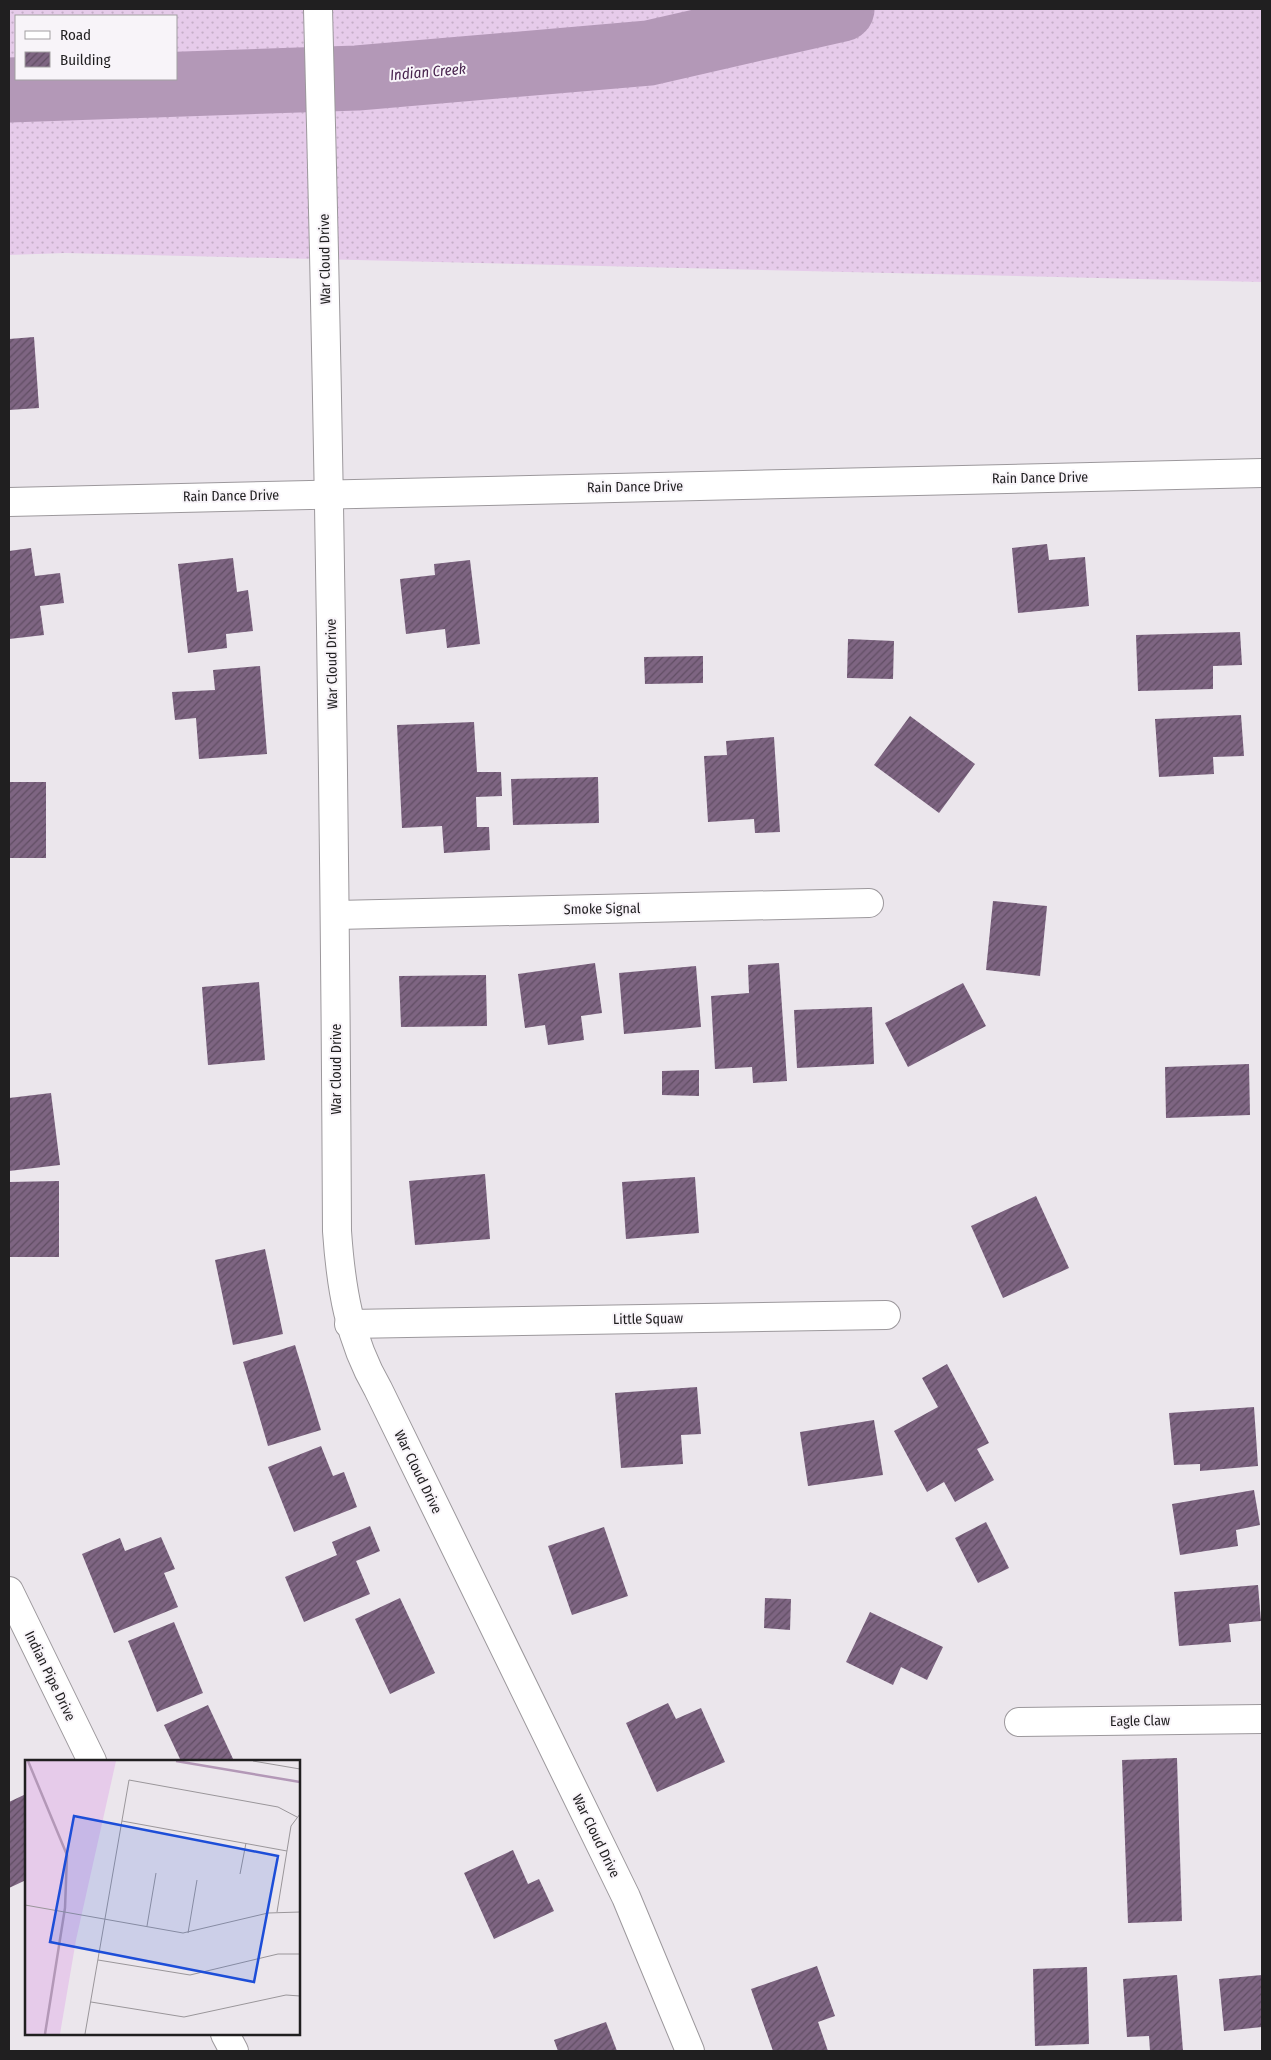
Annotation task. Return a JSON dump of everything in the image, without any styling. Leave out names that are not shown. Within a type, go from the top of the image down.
[{"type":"street","name":"War Cloud Drive","points":[[318,9],[330,494],[336,915],[337,1231],[340,1280],[349,1324],[363,1364],[378,1389],[626,1897],[690,2051]]},
{"type":"street","name":"Rain Dance Drive","points":[[9,502],[1262,473]]},
{"type":"street","name":"Smoke Signal","points":[[336,915],[869,903]]},
{"type":"street","name":"Little Squaw","points":[[349,1324],[886,1315]]},
{"type":"street","name":"Indian Pipe Drive","points":[[9,1591],[92,1760]]},
{"type":"street","name":"Eagle Claw","points":[[1019,1722],[1262,1719]]},
{"type":"street","points":[[226,2035],[234,2051]]},
{"type":"shaded area","points":[[9,9],[1262,9],[1262,282],[65,253],[9,255]]},
{"type":"building","points":[[34,337],[39,408],[9,410],[9,339]]},
{"type":"building","points":[[1047,544],[1049,560],[1085,557],[1089,606],[1018,613],[1012,548]]},
{"type":"building","points":[[31,548],[35,576],[60,573],[64,603],[40,606],[44,635],[9,639],[9,551]]},
{"type":"building","points":[[233,558],[237,592],[248,590],[253,631],[226,634],[227,648],[188,653],[178,564]]},
{"type":"building","points":[[470,560],[480,644],[447,648],[445,629],[406,634],[400,579],[435,575],[434,564]]},
{"type":"building","points":[[1240,632],[1242,665],[1213,666],[1213,689],[1138,691],[1136,635]]},
{"type":"building","points":[[848,639],[894,641],[893,679],[847,678]]},
{"type":"building","points":[[703,656],[703,683],[645,684],[644,657]]},
{"type":"building","points":[[260,666],[267,754],[199,759],[196,718],[175,720],[172,692],[215,690],[213,670]]},
{"type":"building","points":[[1241,715],[1244,756],[1213,757],[1214,774],[1159,777],[1155,719]]},
{"type":"building","points":[[910,716],[975,764],[939,813],[874,765]]},
{"type":"building","points":[[474,722],[477,772],[501,772],[502,796],[476,797],[477,827],[489,827],[490,850],[444,853],[442,826],[402,828],[397,725]]},
{"type":"building","points":[[774,737],[780,832],[755,833],[754,819],[708,822],[704,756],[727,755],[726,741]]},
{"type":"building","points":[[598,777],[599,823],[513,825],[511,779]]},
{"type":"building","points":[[9,782],[46,782],[46,858],[9,858]]},
{"type":"building","points":[[993,901],[1047,906],[1040,976],[986,970]]},
{"type":"building","points":[[595,963],[602,1013],[581,1016],[584,1040],[548,1045],[545,1025],[525,1028],[518,974]]},
{"type":"building","points":[[779,963],[787,1081],[753,1083],[752,1067],[715,1069],[711,996],[749,993],[748,965]]},
{"type":"building","points":[[696,966],[701,1027],[624,1034],[619,973]]},
{"type":"building","points":[[486,975],[487,1026],[401,1027],[399,976]]},
{"type":"building","points":[[259,982],[265,1060],[208,1065],[202,987]]},
{"type":"building","points":[[963,983],[986,1026],[908,1067],[885,1023]]},
{"type":"building","points":[[872,1007],[874,1064],[797,1068],[794,1010]]},
{"type":"building","points":[[1249,1064],[1250,1115],[1166,1118],[1165,1067]]},
{"type":"building","points":[[699,1070],[699,1096],[662,1095],[662,1071]]},
{"type":"building","points":[[51,1093],[60,1165],[9,1171],[9,1098]]},
{"type":"building","points":[[485,1174],[490,1239],[415,1245],[409,1181]]},
{"type":"building","points":[[695,1177],[699,1233],[626,1239],[622,1182]]},
{"type":"building","points":[[59,1181],[59,1257],[9,1257],[9,1182]]},
{"type":"building","points":[[1036,1196],[1069,1268],[1003,1298],[971,1226]]},
{"type":"building","points":[[265,1249],[283,1334],[233,1345],[215,1260]]},
{"type":"building","points":[[295,1345],[321,1430],[268,1446],[243,1362]]},
{"type":"building","points":[[947,1364],[989,1443],[977,1449],[994,1480],[955,1502],[944,1482],[927,1492],[894,1431],[938,1407],[922,1378]]},
{"type":"building","points":[[697,1387],[701,1434],[681,1435],[683,1464],[621,1468],[615,1393]]},
{"type":"building","points":[[1254,1407],[1258,1466],[1200,1471],[1200,1464],[1174,1465],[1169,1413]]},
{"type":"building","points":[[874,1420],[883,1475],[808,1486],[800,1432]]},
{"type":"building","points":[[321,1446],[333,1476],[344,1472],[357,1507],[294,1532],[268,1467]]},
{"type":"building","points":[[1254,1490],[1260,1525],[1236,1530],[1238,1546],[1180,1555],[1172,1504]]},
{"type":"building","points":[[986,1522],[1009,1568],[978,1583],[955,1538]]},
{"type":"building","points":[[370,1526],[380,1551],[356,1561],[370,1594],[304,1622],[285,1577],[337,1555],[332,1542]]},
{"type":"building","points":[[604,1527],[628,1596],[572,1615],[548,1546]]},
{"type":"building","points":[[161,1537],[175,1569],[164,1573],[178,1607],[114,1633],[82,1554],[120,1538],[125,1551]]},
{"type":"building","points":[[1258,1585],[1261,1621],[1229,1624],[1231,1642],[1179,1646],[1174,1592]]},
{"type":"building","points":[[400,1598],[435,1673],[390,1694],[355,1619]]},
{"type":"building","points":[[765,1598],[791,1599],[790,1630],[764,1628]]},
{"type":"building","points":[[870,1612],[943,1647],[927,1680],[901,1667],[893,1685],[846,1662]]},
{"type":"building","points":[[174,1622],[203,1693],[157,1712],[128,1641]]},
{"type":"building","points":[[668,1703],[676,1719],[701,1708],[725,1762],[657,1792],[626,1723]]},
{"type":"building","points":[[208,1705],[234,1760],[181,1760],[164,1725]]},
{"type":"building","points":[[1177,1758],[1182,1921],[1128,1923],[1122,1760]]},
{"type":"building","points":[[25,1794],[25,1880],[9,1888],[9,1802]]},
{"type":"building","points":[[513,1850],[528,1884],[539,1879],[554,1911],[494,1939],[464,1873]]},
{"type":"building","points":[[817,1966],[835,2016],[818,2022],[828,2051],[773,2051],[751,1989]]},
{"type":"building","points":[[1087,1967],[1089,2044],[1035,2046],[1033,1969]]},
{"type":"building","points":[[1177,1975],[1183,2051],[1150,2051],[1149,2036],[1127,2037],[1123,1979]]},
{"type":"building","points":[[1262,1975],[1262,2027],[1224,2031],[1219,1979]]},
{"type":"building","points":[[606,2022],[617,2051],[558,2051],[554,2040]]},
{"type":"waterway","name":"Indian Creek","points":[[9,90],[357,78],[649,53],[842,9]]}]
